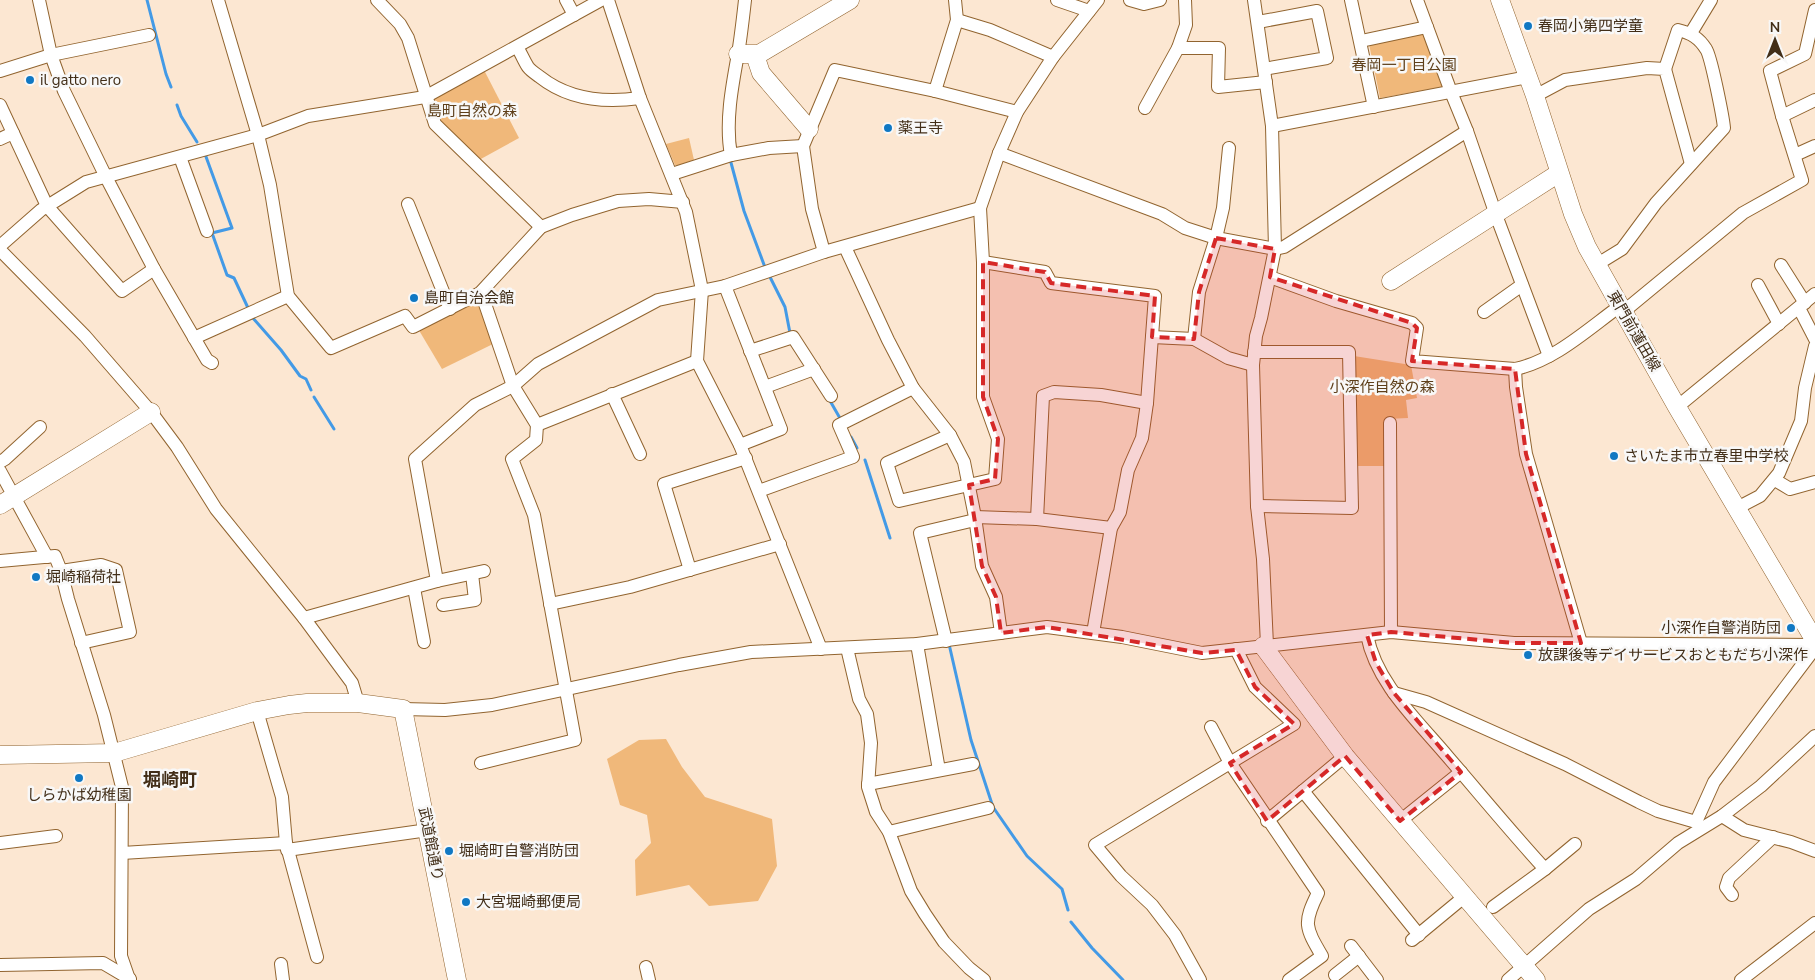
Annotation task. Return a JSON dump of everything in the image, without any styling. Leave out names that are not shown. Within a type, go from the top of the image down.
[{"type":"street","points":[[39,0],[51,54],[64,91],[154,269],[207,360],[212,362]]},
{"type":"street","points":[[218,0],[258,135],[270,185],[288,296],[330,348],[405,316],[413,327],[480,293],[541,228],[572,215],[618,201],[649,199],[683,202]]},
{"type":"street","points":[[377,0],[400,24],[408,38],[435,124],[541,228]]},
{"type":"street","points":[[566,0],[574,15]]},
{"type":"street","points":[[358,703],[352,683],[304,618],[216,510],[178,447],[151,412],[85,336],[0,248],[29,219],[46,206],[86,182],[258,135],[313,115],[426,97],[602,0]]},
{"type":"street","points":[[608,0],[640,98],[683,202],[702,290],[697,361],[746,458],[821,648]]},
{"type":"street","points":[[731,155],[729,142],[733,76],[747,55],[745,0]]},
{"type":"street","points":[[747,55],[760,54],[850,0]]},
{"type":"street","points":[[935,91],[957,20],[955,0]]},
{"type":"street","points":[[1057,0],[1089,11]]},
{"type":"street","points":[[950,435],[887,463],[899,501],[995,479],[998,439],[983,397],[980,208],[999,154],[1017,112],[1053,57],[1098,0]]},
{"type":"street","points":[[1130,0],[1144,4],[1160,0]]},
{"type":"street","points":[[1145,108],[1178,48],[1186,25],[1185,0]]},
{"type":"street","points":[[1254,0],[1272,126],[1275,249],[1256,336],[1253,365],[1257,506],[1263,559],[1265,646],[1345,756],[1530,973]]},
{"type":"street","points":[[1351,0],[1374,106]]},
{"type":"street","points":[[1417,0],[1549,356]]},
{"type":"street","name":"東門前蓮田線","points":[[1500,0],[1535,96],[1573,214],[1596,265],[1815,641]]},
{"type":"street","points":[[1691,33],[1710,1]]},
{"type":"street","points":[[1270,277],[1336,301],[1412,323],[1417,328],[1412,361],[1515,369],[1549,356],[1622,309],[1743,213],[1802,180],[1770,71],[1805,54],[1815,10]]},
{"type":"street","points":[[1258,22],[1317,11],[1327,58],[1264,69]]},
{"type":"street","points":[[957,20],[990,30],[1053,57]]},
{"type":"street","points":[[1361,41],[1427,27]]},
{"type":"street","points":[[1596,265],[1622,249],[1656,203],[1724,128],[1707,50],[1691,33],[1678,30],[1664,69],[1691,164]]},
{"type":"street","points":[[0,71],[51,54],[149,35]]},
{"type":"street","points":[[517,47],[529,68],[551,86],[580,97],[597,100],[618,101],[640,98]]},
{"type":"street","points":[[1178,48],[1218,48],[1218,87],[1266,82]]},
{"type":"street","points":[[747,55],[809,129]]},
{"type":"street","points":[[1535,96],[1565,80],[1647,68],[1664,69]]},
{"type":"street","points":[[824,252],[812,209],[803,146],[835,70],[935,91],[1017,112]]},
{"type":"street","points":[[1272,126],[1528,77]]},
{"type":"street","points":[[1782,116],[1815,100]]},
{"type":"street","points":[[0,105],[46,206],[122,291],[154,269]]},
{"type":"street","points":[[999,154],[1162,214],[1185,228],[1216,238],[1275,249],[1284,248],[1467,131]]},
{"type":"street","points":[[0,139],[13,133]]},
{"type":"street","points":[[672,174],[731,155],[768,148],[803,146]]},
{"type":"street","points":[[1795,155],[1815,146]]},
{"type":"street","points":[[1194,339],[1199,292],[1216,238],[1223,208],[1229,148]]},
{"type":"street","points":[[180,157],[207,230]]},
{"type":"street","points":[[1391,281],[1559,173]]},
{"type":"street","points":[[408,204],[450,309]]},
{"type":"street","points":[[437,582],[415,459],[475,405],[513,386],[538,364],[658,300],[725,286],[824,252],[980,208]]},
{"type":"street","points":[[845,247],[888,340],[913,388],[950,435],[964,462],[982,566],[996,597],[1001,634]]},
{"type":"street","points":[[982,262],[1045,272],[1051,283],[1155,296],[1147,403],[1142,438],[1128,470],[1120,512],[1111,528],[1093,633]]},
{"type":"street","points":[[1781,265],[1802,305],[1815,339]]},
{"type":"street","points":[[1758,285],[1779,324]]},
{"type":"street","points":[[725,286],[781,429],[740,445]]},
{"type":"street","points":[[1484,312],[1522,286]]},
{"type":"street","points":[[480,293],[513,386],[537,425],[536,440],[512,460],[534,515],[575,740],[481,763]]},
{"type":"street","points":[[1677,407],[1815,294]]},
{"type":"street","points":[[194,338],[288,296]]},
{"type":"street","points":[[750,351],[794,337],[831,396]]},
{"type":"street","points":[[1152,337],[1194,339],[1228,358],[1253,365]]},
{"type":"street","points":[[1737,508],[1760,496],[1775,480],[1800,421],[1805,388],[1814,351]]},
{"type":"street","points":[[1254,352],[1349,352],[1352,508],[1257,506]]},
{"type":"street","points":[[537,425],[697,361]]},
{"type":"street","points":[[765,387],[814,369]]},
{"type":"street","points":[[1515,369],[1526,454],[1581,643]]},
{"type":"street","points":[[759,491],[853,457],[839,425],[913,388]]},
{"type":"street","points":[[1037,519],[1043,396],[1054,392],[1101,395],[1147,403]]},
{"type":"street","points":[[612,394],[640,454]]},
{"type":"street","points":[[7,500],[151,412]]},
{"type":"street","points":[[1390,423],[1391,632]]},
{"type":"street","points":[[40,427],[5,460],[0,471],[7,500],[46,557]]},
{"type":"street","points":[[690,570],[664,484],[746,458]]},
{"type":"street","points":[[1775,480],[1790,489],[1815,482]]},
{"type":"street","points":[[946,641],[920,533],[975,518],[1037,519],[1111,528]]},
{"type":"street","points":[[550,604],[630,587],[780,544]]},
{"type":"street","points":[[0,561],[55,556],[61,571],[114,753],[122,787],[121,956],[130,979]]},
{"type":"street","points":[[61,571],[100,565],[116,570],[130,632],[81,643]]},
{"type":"street","points":[[304,618],[478,572],[474,600],[443,605]]},
{"type":"street","points":[[414,588],[424,642]]},
{"type":"street","points":[[0,755],[114,753],[257,710],[273,707],[307,703],[358,703],[403,709],[466,708],[751,652],[917,644],[1047,627],[1122,637],[1202,654],[1391,632],[1514,644],[1815,646]]},
{"type":"street","points":[[1367,635],[1370,651],[1376,664],[1394,693],[1545,869]]},
{"type":"street","points":[[917,644],[939,770]]},
{"type":"street","points":[[1698,825],[1714,782],[1815,646]]},
{"type":"street","points":[[847,648],[858,698],[867,714],[871,743],[868,784],[876,812],[889,832],[911,890],[924,914],[944,942],[969,968],[984,980]]},
{"type":"street","points":[[1200,980],[1175,935],[1152,905],[1121,876],[1095,845],[1294,724],[1255,687],[1236,649]]},
{"type":"street","points":[[1394,693],[1435,706],[1565,764],[1651,808],[1698,825]]},
{"type":"street","name":"武道館通り","points":[[403,709],[457,980]]},
{"type":"street","points":[[257,710],[282,797],[287,846],[317,957]]},
{"type":"street","points":[[1211,727],[1230,763],[1267,821],[1318,893],[1310,910],[1307,923],[1309,934],[1322,956],[1289,980]]},
{"type":"street","points":[[1508,980],[1530,973],[1589,909],[1636,879],[1698,825],[1722,816],[1761,786],[1815,736]]},
{"type":"street","points":[[1267,821],[1345,756]]},
{"type":"street","points":[[868,784],[973,764]]},
{"type":"street","points":[[1400,821],[1461,772]]},
{"type":"street","points":[[1303,791],[1416,938],[1464,897]]},
{"type":"street","points":[[889,832],[988,808]]},
{"type":"street","points":[[1722,816],[1744,830],[1791,842],[1815,851]]},
{"type":"street","points":[[122,853],[287,846],[428,830]]},
{"type":"street","points":[[0,843],[56,836]]},
{"type":"street","points":[[1732,895],[1726,887],[1729,878],[1773,837]]},
{"type":"street","points":[[1493,907],[1545,869],[1575,844]]},
{"type":"street","points":[[1743,979],[1815,923]]},
{"type":"street","points":[[1351,946],[1377,980]]},
{"type":"street","points":[[0,965],[103,962],[121,956]]},
{"type":"street","points":[[1335,975],[1359,956]]},
{"type":"street","points":[[103,962],[130,979]]},
{"type":"street","points":[[281,964],[283,980]]},
{"type":"highlighted area","points":[[1216,238],[1275,249],[1270,277],[1412,323],[1417,328],[1412,361],[1515,369],[1526,454],[1581,643],[1514,643],[1391,632],[1367,635],[1376,663],[1394,693],[1461,772],[1400,821],[1345,756],[1267,821],[1230,763],[1294,724],[1255,687],[1236,650],[1202,653],[1047,627],[1001,633],[996,597],[982,566],[969,485],[995,479],[998,439],[983,397],[983,262],[1045,272],[1051,283],[1155,296],[1152,337],[1194,339],[1199,292]]},
{"type":"green space","name":"春岡一丁目公園","points":[[1423,34],[1442,87],[1380,98],[1369,44]]},
{"type":"green space","name":"島町自然の森","points":[[484,70],[519,138],[479,160],[436,120],[429,100]]},
{"type":"green space","points":[[689,138],[694,160],[675,165],[666,144]]},
{"type":"green space","points":[[477,298],[495,343],[442,369],[417,327]]},
{"type":"green space","name":"小深作自然の森","points":[[1354,356],[1411,365],[1417,398],[1406,400],[1408,418],[1386,419],[1388,466],[1358,466]]},
{"type":"green space","points":[[666,739],[682,767],[705,797],[772,819],[777,866],[758,901],[709,906],[689,885],[636,896],[635,860],[651,843],[647,815],[620,805],[607,759],[639,740]]},
{"type":"waterway","points":[[147,0],[171,87]]},
{"type":"waterway","points":[[177,105],[181,116],[197,142]]},
{"type":"waterway","points":[[205,154],[232,228],[212,233],[227,275],[234,278],[249,310]]},
{"type":"waterway","points":[[730,159],[744,211],[766,270]]},
{"type":"waterway","points":[[769,275],[785,307],[790,333]]},
{"type":"waterway","points":[[252,317],[281,350],[300,376],[306,379],[311,390]]},
{"type":"waterway","points":[[314,397],[334,429]]},
{"type":"waterway","points":[[829,399],[841,420]]},
{"type":"waterway","points":[[851,437],[857,448]]},
{"type":"waterway","points":[[865,460],[890,538]]},
{"type":"waterway","points":[[949,644],[971,740],[993,807],[1027,856],[1062,889],[1068,910]]},
{"type":"waterway","points":[[1071,922],[1092,948],[1123,980]]},
{"type":"place","name":"春岡小第四学童","points":[[1528,26]]},
{"type":"place","name":"il gatto nero","points":[[30,80]]},
{"type":"place","name":"薬王寺","points":[[888,128]]},
{"type":"place","name":"島町自治会館","points":[[414,298]]},
{"type":"place","name":"さいたま市立春里中学校","points":[[1614,456]]},
{"type":"place","name":"堀崎稲荷社","points":[[36,577]]},
{"type":"place","name":"小深作自警消防団","points":[[1791,628]]},
{"type":"place","name":"放課後等デイサービスおともだち小深作","points":[[1528,655]]},
{"type":"place","name":"しらかば幼稚園","points":[[79,778]]},
{"type":"place","name":"堀崎町自警消防団","points":[[449,851]]},
{"type":"place","name":"大宮堀崎郵便局","points":[[466,902]]},
{"type":"district","name":"堀崎町","points":[[170,780]]}]
